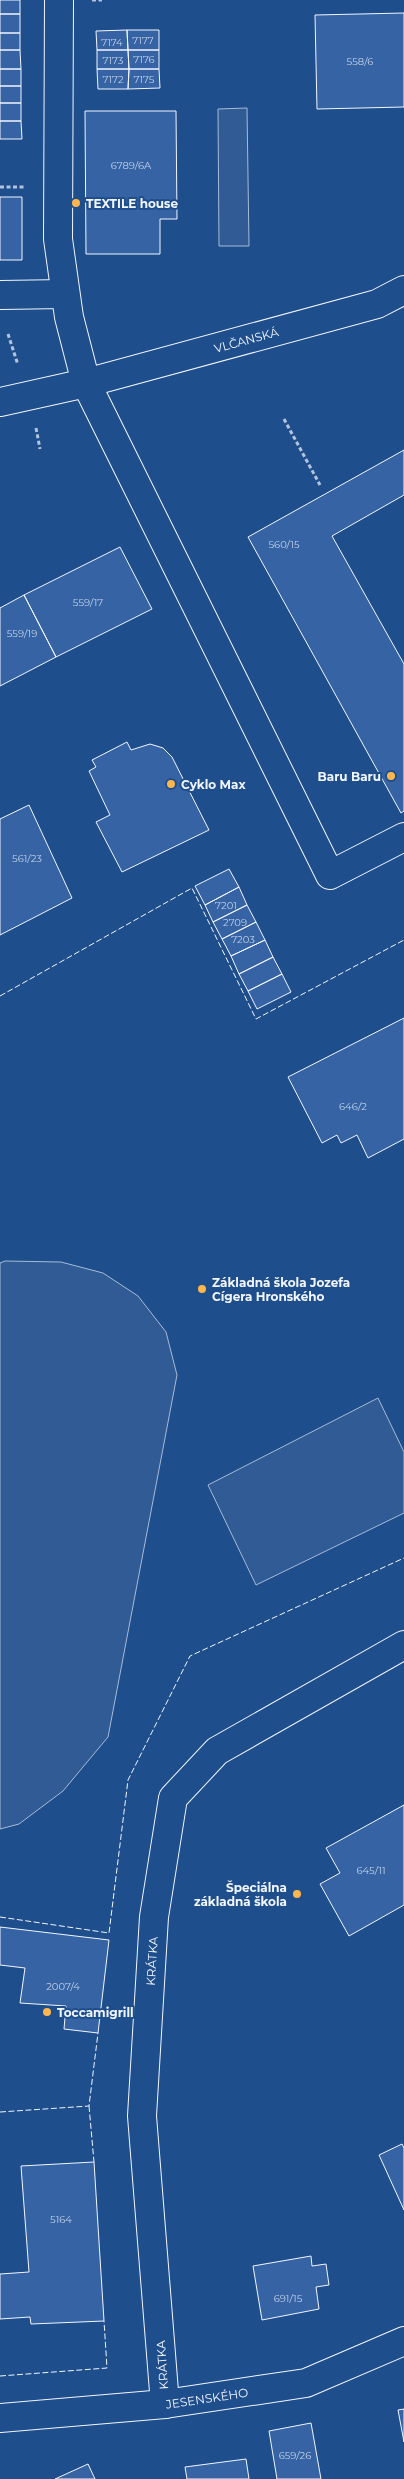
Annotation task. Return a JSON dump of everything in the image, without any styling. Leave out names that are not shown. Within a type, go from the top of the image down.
[{"type":"street","points":[[59,0],[58,239],[65,294],[86,383],[214,636],[296,809],[330,875],[404,837]]},
{"type":"street","name":"VLČANSKÁ","points":[[0,402],[86,383],[377,304],[404,290]]},
{"type":"street","points":[[0,295],[65,294]]},
{"type":"street","name":"KRÁTKA","points":[[165,2404],[142,2116],[154,1917],[173,1798],[217,1751],[404,1645]]},
{"type":"street","name":"JESENSKÉHO","points":[[0,2418],[165,2404],[306,2383],[404,2341]]},
{"type":"path","points":[[8,334],[19,367]]},
{"type":"path","points":[[284,419],[320,484]]},
{"type":"path","points":[[35,425],[40,448]]},
{"type":"shaded area","points":[[247,108],[249,246],[219,246],[218,109]]},
{"type":"shaded area","points":[[5,1261],[61,1262],[103,1273],[138,1296],[166,1332],[177,1375],[108,1737],[63,1791],[19,1824],[0,1829],[0,1263]]},
{"type":"shaded area","points":[[378,1398],[404,1452],[404,1513],[256,1585],[208,1485]]},
{"type":"building","points":[[0,0],[20,0],[20,14],[0,14]]},
{"type":"building","points":[[404,13],[404,107],[317,109],[315,15]]},
{"type":"building","points":[[0,14],[20,14],[20,33],[0,33]]},
{"type":"building","points":[[127,30],[128,50],[97,50],[96,31]]},
{"type":"building","points":[[127,30],[159,30],[159,50],[128,50]]},
{"type":"building","points":[[0,33],[20,33],[20,50],[0,50]]},
{"type":"building","points":[[0,50],[20,50],[21,69],[0,69]]},
{"type":"building","points":[[97,50],[128,50],[129,69],[97,69]]},
{"type":"building","points":[[128,50],[159,50],[159,69],[129,69]]},
{"type":"building","points":[[0,69],[21,69],[21,86],[0,86]]},
{"type":"building","points":[[97,69],[129,69],[128,89],[98,89]]},
{"type":"building","points":[[129,69],[159,69],[160,88],[128,89]]},
{"type":"building","points":[[0,86],[21,86],[21,103],[0,103]]},
{"type":"building","points":[[0,103],[21,103],[21,121],[0,121]]},
{"type":"building","points":[[85,111],[176,111],[177,219],[160,219],[160,254],[86,254]]},
{"type":"building","points":[[0,121],[21,121],[22,139],[0,139]]},
{"type":"building","points":[[0,197],[22,197],[22,260],[0,260]]},
{"type":"building","points":[[404,450],[404,495],[332,536],[404,664],[404,811],[401,813],[248,537]]},
{"type":"building","points":[[120,547],[152,609],[56,657],[24,595]]},
{"type":"building","points":[[24,595],[56,657],[0,686],[0,608]]},
{"type":"building","points":[[127,742],[131,750],[150,744],[163,748],[172,757],[209,830],[122,872],[96,822],[110,815],[89,771],[96,767],[92,760]]},
{"type":"building","points":[[29,805],[72,898],[0,935],[0,819]]},
{"type":"building","points":[[229,869],[239,887],[205,905],[195,886]]},
{"type":"building","points":[[239,887],[247,905],[213,922],[205,905]]},
{"type":"building","points":[[247,905],[256,922],[222,939],[213,922]]},
{"type":"building","points":[[256,922],[265,940],[231,956],[222,939]]},
{"type":"building","points":[[265,940],[273,957],[239,974],[231,956]]},
{"type":"building","points":[[273,957],[282,974],[248,991],[239,974]]},
{"type":"building","points":[[282,974],[291,992],[257,1009],[248,991]]},
{"type":"building","points":[[404,1018],[404,1139],[368,1158],[357,1135],[341,1143],[337,1135],[322,1143],[288,1077]]},
{"type":"building","points":[[404,1805],[404,1905],[349,1936],[320,1884],[340,1873],[326,1848]]},
{"type":"building","points":[[0,1927],[109,1940],[98,2033],[64,2029],[66,2006],[20,2003],[25,1968],[0,1965]]},
{"type":"building","points":[[402,2144],[404,2148],[404,2210],[379,2155]]},
{"type":"building","points":[[94,2162],[104,2321],[31,2324],[30,2317],[0,2319],[0,2274],[29,2272],[21,2166]]},
{"type":"building","points":[[311,2256],[312,2266],[326,2264],[329,2285],[316,2287],[319,2309],[262,2320],[253,2266]]},
{"type":"building","points":[[404,2409],[404,2442],[398,2410]]},
{"type":"building","points":[[311,2423],[321,2479],[277,2479],[269,2431]]},
{"type":"building","points":[[246,2459],[249,2479],[187,2479],[185,2467]]},
{"type":"building","points":[[88,2464],[95,2479],[55,2479]]},
{"type":"fence","points":[[0,996],[192,888],[256,1019],[404,940]]},
{"type":"fence","points":[[0,1917],[109,1933],[128,1780],[190,1656],[404,1558]]},
{"type":"fence","points":[[0,2112],[89,2106],[98,2033]]},
{"type":"fence","points":[[89,2106],[94,2162]]},
{"type":"fence","points":[[0,2376],[107,2368],[104,2321]]},
{"type":"place","name":"TEXTILE house","points":[[76,203]]},
{"type":"place","name":"Baru Baru","points":[[391,776]]},
{"type":"place","name":"Cyklo Max","points":[[171,784]]},
{"type":"place","name":"Základná škola Jozefa Cígera Hronského","points":[[202,1289]]},
{"type":"place","name":"Špeciálna základná škola","points":[[297,1894]]},
{"type":"place","name":"Toccamigrill","points":[[47,2012]]}]
